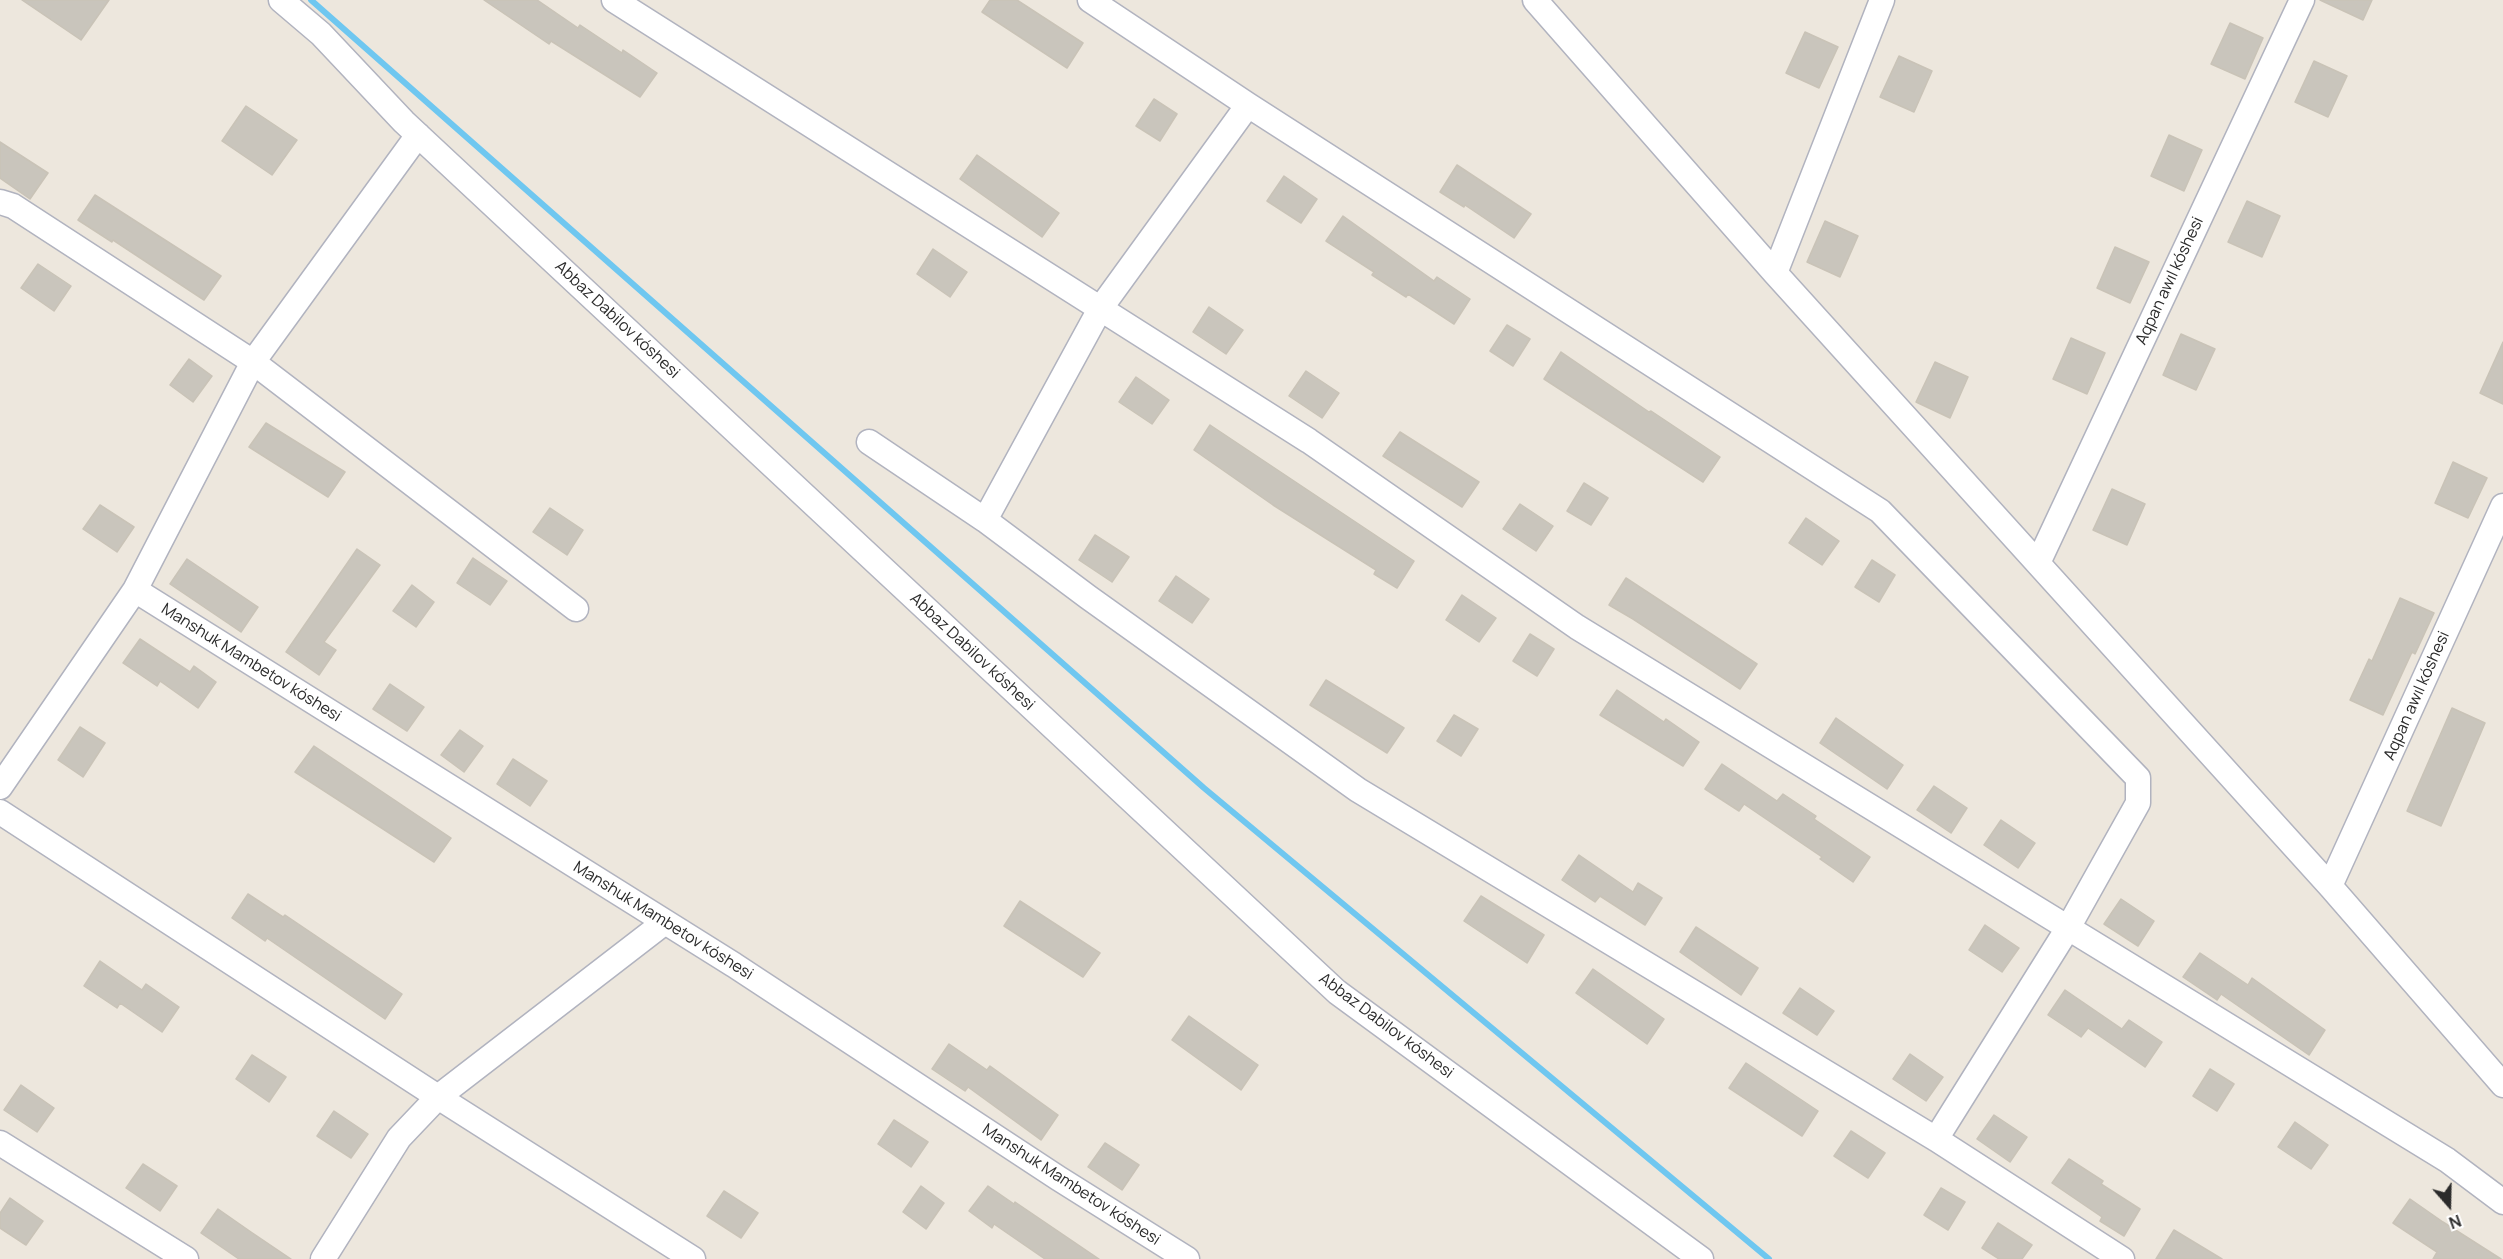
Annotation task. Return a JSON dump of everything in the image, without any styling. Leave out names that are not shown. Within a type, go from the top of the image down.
[{"type":"street","name":"Abbaz Dabilov kóshesi","points":[[281,0],[321,34],[418,135],[1336,992],[1701,1259]]},
{"type":"street","points":[[614,0],[1309,441],[1577,627],[2447,1160],[2503,1202]]},
{"type":"street","points":[[1090,0],[1248,105],[1880,511],[2138,778],[2138,803],[2068,928],[1936,1139]]},
{"type":"street","points":[[1535,0],[1775,273],[2330,886],[2503,1085]]},
{"type":"street","points":[[1775,273],[1882,0]]},
{"type":"street","name":"Aqpan awıl kóshesi","points":[[2038,563],[2302,0]]},
{"type":"street","points":[[985,520],[1100,309],[1248,105]]},
{"type":"street","points":[[0,787],[135,590],[253,362],[418,135]]},
{"type":"street","points":[[0,202],[13,206],[253,362],[576,609]]},
{"type":"street","points":[[869,442],[985,520],[1088,597],[1358,789],[1936,1139],[2122,1259]]},
{"type":"street","name":"Aqpan awıl kóshesi","points":[[2330,886],[2503,506]]},
{"type":"street","name":"Manshuk Mambetov kóshesi","points":[[135,590],[665,922],[1187,1259]]},
{"type":"street","points":[[0,812],[438,1097],[693,1259]]},
{"type":"street","points":[[323,1259],[399,1138],[438,1097],[665,922]]},
{"type":"street","points":[[0,1143],[186,1259]]},
{"type":"building","points":[[22,0],[109,0],[81,40]]},
{"type":"building","points":[[484,0],[537,0],[578,28],[580,25],[657,73],[640,97],[551,41],[549,44]]},
{"type":"building","points":[[990,0],[1017,0],[1083,43],[1067,68],[982,12]]},
{"type":"building","points":[[2320,0],[2372,0],[2363,20]]},
{"type":"building","points":[[2230,23],[2263,38],[2245,79],[2211,64]]},
{"type":"building","points":[[1805,32],[1838,47],[1819,88],[1786,73]]},
{"type":"building","points":[[1899,56],[1932,71],[1914,112],[1880,97]]},
{"type":"building","points":[[2314,61],[2347,76],[2328,117],[2295,102]]},
{"type":"building","points":[[1154,99],[1177,114],[1160,141],[1136,126]]},
{"type":"building","points":[[246,106],[297,140],[272,175],[222,141]]},
{"type":"building","points":[[2169,135],[2202,150],[2184,191],[2151,176]]},
{"type":"building","points":[[0,142],[48,173],[30,199],[0,178]]},
{"type":"building","points":[[977,155],[1059,213],[1042,237],[960,179]]},
{"type":"building","points":[[1457,165],[1531,214],[1514,238],[1465,205],[1464,207],[1440,192]]},
{"type":"building","points":[[1284,176],[1317,199],[1301,223],[1267,201]]},
{"type":"building","points":[[95,195],[221,276],[204,300],[113,240],[112,242],[78,220]]},
{"type":"building","points":[[2247,201],[2280,216],[2262,257],[2228,242]]},
{"type":"building","points":[[1343,216],[1434,281],[1437,277],[1470,299],[1454,324],[1408,294],[1406,297],[1372,275],[1374,272],[1326,241]]},
{"type":"building","points":[[1825,221],[1858,236],[1840,277],[1807,262]]},
{"type":"building","points":[[2115,247],[2149,262],[2130,303],[2097,288]]},
{"type":"building","points":[[933,249],[967,272],[950,297],[917,274]]},
{"type":"building","points":[[38,264],[71,286],[54,311],[21,288]]},
{"type":"building","points":[[1209,307],[1243,330],[1226,354],[1193,332]]},
{"type":"building","points":[[1507,325],[1530,339],[1513,366],[1490,351]]},
{"type":"building","points":[[2181,334],[2215,349],[2196,390],[2163,375]]},
{"type":"building","points":[[2071,338],[2105,353],[2087,394],[2053,379]]},
{"type":"building","points":[[2503,342],[2503,404],[2480,393]]},
{"type":"building","points":[[1561,352],[1720,457],[1703,482],[1544,379]]},
{"type":"building","points":[[189,359],[212,376],[193,402],[170,385]]},
{"type":"building","points":[[1935,362],[1968,377],[1950,418],[1916,402]]},
{"type":"building","points":[[1306,371],[1339,393],[1322,418],[1289,396]]},
{"type":"building","points":[[1136,377],[1169,400],[1152,424],[1119,402]]},
{"type":"building","points":[[266,423],[345,472],[328,497],[249,447]]},
{"type":"building","points":[[1210,425],[1414,561],[1397,588],[1374,574],[1376,570],[1273,505],[1194,450]]},
{"type":"building","points":[[1400,432],[1479,482],[1462,507],[1383,456]]},
{"type":"building","points":[[2453,462],[2487,478],[2468,518],[2435,503]]},
{"type":"building","points":[[1584,483],[1608,498],[1591,525],[1567,511]]},
{"type":"building","points":[[2112,489],[2145,504],[2127,545],[2093,530]]},
{"type":"building","points":[[1520,504],[1553,526],[1536,551],[1503,529]]},
{"type":"building","points":[[100,505],[134,527],[117,552],[83,529]]},
{"type":"building","points":[[550,508],[583,530],[567,555],[533,532]]},
{"type":"building","points":[[1806,518],[1839,541],[1822,565],[1789,543]]},
{"type":"building","points":[[1095,535],[1129,557],[1112,582],[1079,560]]},
{"type":"building","points":[[357,549],[380,565],[324,642],[336,650],[319,675],[286,652]]},
{"type":"building","points":[[473,558],[507,581],[490,605],[457,583]]},
{"type":"building","points":[[187,559],[258,607],[241,632],[170,584]]},
{"type":"building","points":[[1872,560],[1895,575],[1879,602],[1855,587]]},
{"type":"building","points":[[1176,576],[1209,599],[1192,623],[1159,601]]},
{"type":"building","points":[[1626,578],[1757,664],[1740,689],[1609,605]]},
{"type":"building","points":[[412,585],[434,602],[416,627],[393,611]]},
{"type":"building","points":[[1462,595],[1496,618],[1479,642],[1446,620]]},
{"type":"building","points":[[2400,598],[2434,613],[2415,654],[2412,652],[2383,715],[2350,700],[2369,659],[2372,661]]},
{"type":"building","points":[[1530,634],[1554,649],[1537,676],[1513,661]]},
{"type":"building","points":[[140,639],[190,672],[194,666],[216,682],[198,708],[160,681],[157,686],[123,663]]},
{"type":"building","points":[[1326,680],[1404,728],[1387,753],[1310,705]]},
{"type":"building","points":[[390,684],[424,707],[407,731],[373,709]]},
{"type":"building","points":[[1617,690],[1664,722],[1666,719],[1699,742],[1683,766],[1600,715]]},
{"type":"building","points":[[2452,708],[2485,723],[2441,826],[2407,811]]},
{"type":"building","points":[[1454,715],[1478,729],[1461,756],[1437,741]]},
{"type":"building","points":[[1836,718],[1903,765],[1887,789],[1820,743]]},
{"type":"building","points":[[80,727],[105,743],[83,777],[58,760]]},
{"type":"building","points":[[460,730],[483,746],[464,772],[441,755]]},
{"type":"building","points":[[314,746],[451,838],[434,862],[295,772]]},
{"type":"building","points":[[513,759],[547,781],[530,806],[497,784]]},
{"type":"building","points":[[1722,764],[1777,801],[1783,794],[1816,816],[1814,819],[1870,857],[1853,882],[1820,859],[1822,857],[1744,804],[1739,811],[1705,789]]},
{"type":"building","points":[[1934,786],[1967,808],[1951,833],[1917,810]]},
{"type":"building","points":[[2001,820],[2035,843],[2018,868],[1984,845]]},
{"type":"building","points":[[1579,855],[1633,892],[1638,883],[1662,898],[1645,925],[1600,896],[1595,902],[1562,880]]},
{"type":"building","points":[[248,894],[283,917],[285,915],[402,994],[385,1019],[267,938],[265,941],[232,918]]},
{"type":"building","points":[[1481,896],[1544,935],[1527,963],[1464,921]]},
{"type":"building","points":[[2121,899],[2154,921],[2138,946],[2104,924]]},
{"type":"building","points":[[1020,901],[1100,953],[1083,977],[1004,926]]},
{"type":"building","points":[[1985,925],[2019,948],[2002,972],[1969,950]]},
{"type":"building","points":[[1696,927],[1758,968],[1741,995],[1680,952]]},
{"type":"building","points":[[2200,953],[2248,985],[2252,978],[2325,1030],[2309,1055],[2221,994],[2217,1000],[2183,977]]},
{"type":"building","points":[[100,961],[142,990],[146,984],[179,1007],[162,1032],[120,1003],[117,1008],[84,986]]},
{"type":"building","points":[[1593,969],[1664,1019],[1647,1044],[1576,993]]},
{"type":"building","points":[[1800,988],[1834,1011],[1817,1035],[1783,1013]]},
{"type":"building","points":[[2065,990],[2122,1029],[2129,1020],[2162,1042],[2145,1067],[2088,1028],[2081,1037],[2048,1015]]},
{"type":"building","points":[[1189,1016],[1258,1065],[1241,1090],[1172,1040]]},
{"type":"building","points":[[949,1044],[987,1070],[990,1066],[1058,1115],[1041,1140],[968,1087],[965,1091],[932,1069]]},
{"type":"building","points":[[1910,1054],[1943,1077],[1926,1101],[1893,1079]]},
{"type":"building","points":[[252,1055],[286,1077],[269,1102],[236,1079]]},
{"type":"building","points":[[1746,1063],[1818,1111],[1802,1136],[1729,1088]]},
{"type":"building","points":[[2210,1069],[2234,1084],[2217,1111],[2193,1096]]},
{"type":"building","points":[[21,1085],[54,1108],[37,1132],[4,1110]]},
{"type":"building","points":[[334,1111],[368,1134],[351,1158],[317,1136]]},
{"type":"building","points":[[1994,1115],[2027,1137],[2010,1162],[1977,1139]]},
{"type":"building","points":[[894,1120],[928,1142],[911,1167],[878,1144]]},
{"type":"building","points":[[2295,1122],[2328,1145],[2311,1169],[2278,1147]]},
{"type":"building","points":[[1851,1131],[1885,1153],[1868,1178],[1834,1156]]},
{"type":"building","points":[[1105,1143],[1139,1165],[1122,1190],[1088,1167]]},
{"type":"building","points":[[2069,1159],[2103,1181],[2101,1184],[2140,1209],[2124,1236],[2100,1221],[2102,1217],[2052,1183]]},
{"type":"building","points":[[143,1164],[177,1186],[160,1211],[126,1188]]},
{"type":"building","points":[[921,1186],[944,1203],[926,1229],[903,1212]]},
{"type":"building","points":[[988,1186],[1099,1259],[1045,1259],[994,1224],[992,1228],[969,1211]]},
{"type":"building","points":[[1941,1188],[1965,1202],[1948,1230],[1924,1215]]},
{"type":"building","points":[[724,1191],[758,1213],[741,1238],[707,1216]]},
{"type":"building","points":[[10,1198],[43,1221],[26,1245],[0,1228],[0,1213]]},
{"type":"building","points":[[2410,1199],[2501,1259],[2433,1259],[2437,1252],[2393,1223]]},
{"type":"building","points":[[218,1209],[291,1259],[239,1259],[201,1233]]},
{"type":"building","points":[[1998,1223],[2032,1245],[2022,1259],[1999,1259],[1982,1248]]},
{"type":"building","points":[[2174,1230],[2222,1259],[2156,1259]]},
{"type":"waterway","points":[[311,0],[1204,788],[1769,1259]]}]
